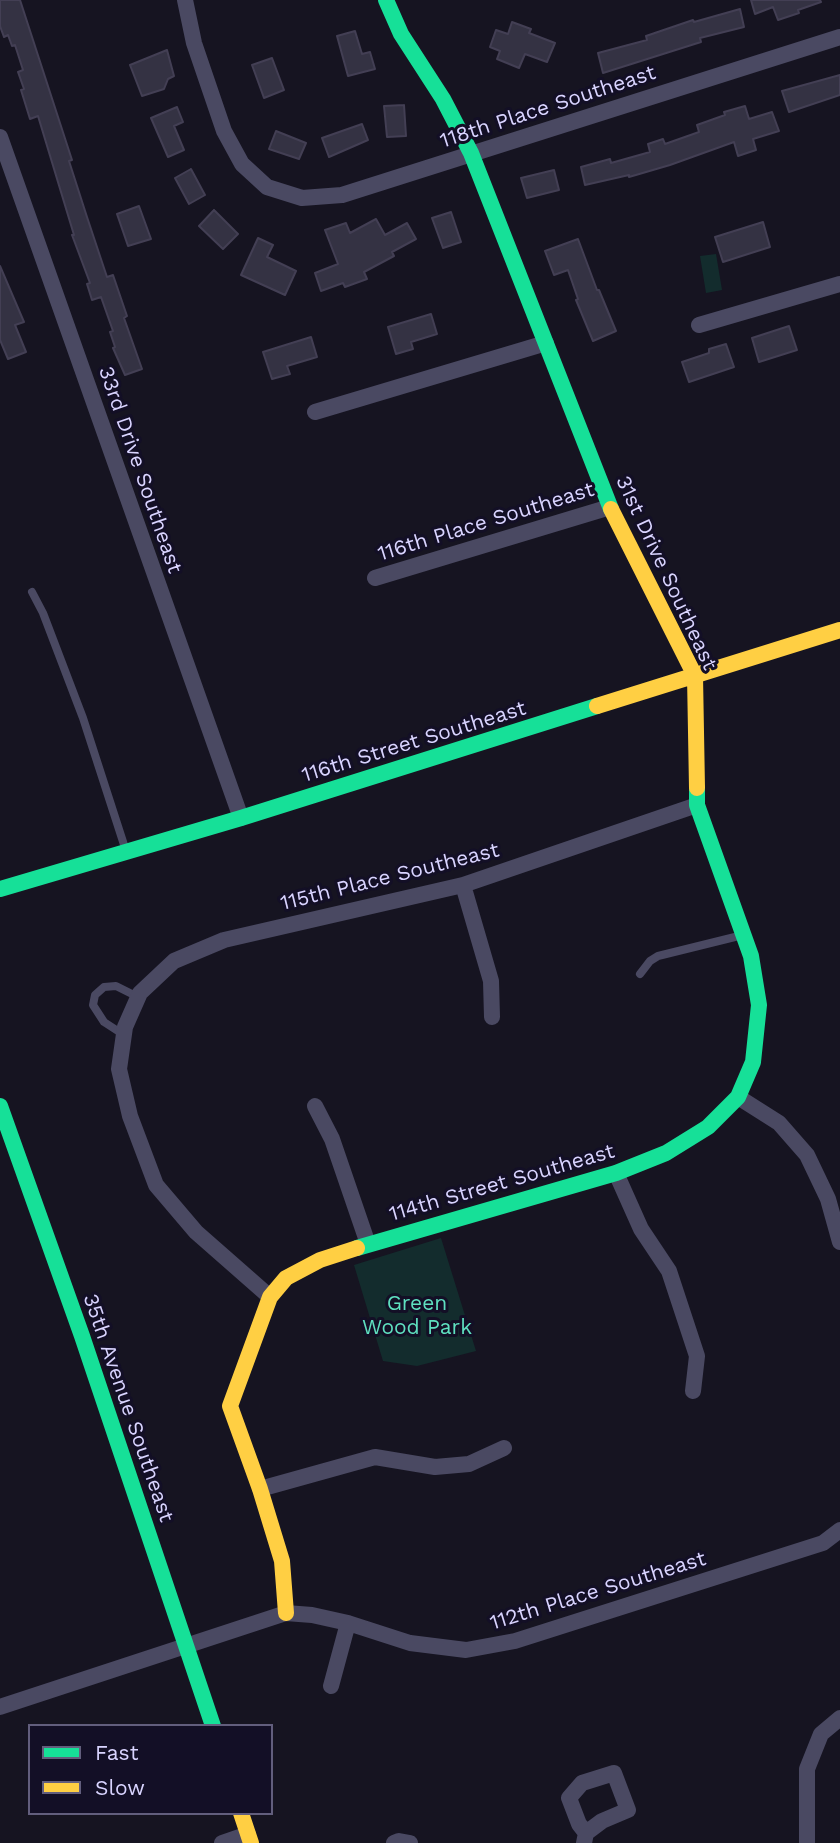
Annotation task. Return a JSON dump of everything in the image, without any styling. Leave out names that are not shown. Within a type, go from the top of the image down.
[{"type":"street","name":"118th Place Southeast","points":[[185,0],[194,43],[224,131],[242,164],[267,187],[302,198],[342,195],[840,37]]},
{"type":"street","name":"31st Drive Southeast","points":[[386,0],[401,34],[443,99],[471,153],[610,507],[695,676],[697,806],[751,956],[759,1005],[753,1062],[738,1097]]},
{"type":"street","name":"33rd Drive Southeast","points":[[0,137],[241,818]]},
{"type":"street","points":[[699,325],[840,284]]},
{"type":"street","points":[[315,412],[547,343]]},
{"type":"street","name":"116th Place Southeast","points":[[375,578],[610,507]]},
{"type":"street","name":"116th Street Southeast","points":[[0,889],[241,818],[840,630]]},
{"type":"street","name":"115th Place Southeast","points":[[270,1297],[196,1232],[156,1185],[130,1116],[119,1069],[124,1031],[138,997],[174,961],[224,940],[463,885],[697,806]]},
{"type":"street","points":[[463,885],[491,981],[492,1017]]},
{"type":"street","points":[[738,1097],[779,1123],[807,1155],[828,1199],[840,1242]]},
{"type":"street","name":"114th Street Southeast","points":[[270,1297],[286,1278],[320,1260],[616,1173],[666,1153],[708,1127],[738,1097]]},
{"type":"street","name":"35th Avenue Southeast","points":[[0,1106],[82,1336],[212,1724]]},
{"type":"street","points":[[315,1106],[332,1139],[368,1244]]},
{"type":"street","points":[[616,1173],[641,1229],[669,1271],[697,1356],[693,1391]]},
{"type":"street","points":[[270,1297],[230,1406],[282,1561],[286,1613]]},
{"type":"street","points":[[260,1489],[375,1457],[435,1467],[469,1464],[504,1448]]},
{"type":"street","name":"112th Place Southeast","points":[[0,1707],[286,1613],[312,1615],[348,1623],[410,1643],[466,1650],[503,1643],[823,1543],[840,1530]]},
{"type":"street","points":[[331,1686],[348,1623]]},
{"type":"street","points":[[807,1843],[807,1769],[821,1734],[840,1718]]},
{"type":"street","points":[[222,1843],[250,1839],[242,1815]]},
{"type":"street","points":[[394,1843],[410,1843]]},
{"type":"lane","points":[[32,592],[43,613],[83,718],[127,851]]},
{"type":"lane","points":[[640,974],[657,956],[743,935]]},
{"type":"lane","points":[[124,1031],[104,1022],[93,1004],[95,995],[104,987],[116,986],[138,997]]},
{"type":"green space","points":[[716,254],[722,290],[706,293],[700,256]]},
{"type":"green space","name":"Green Wood Park","points":[[441,1238],[476,1351],[417,1366],[383,1361],[354,1265]]},
{"type":"building","points":[[0,0],[20,0],[72,160],[69,161],[87,217],[107,277],[113,275],[127,316],[124,318],[142,369],[125,375],[113,348],[115,347],[110,332],[113,331],[101,297],[92,300],[87,284],[90,283],[72,235],[38,116],[30,119],[21,90],[24,89],[18,72],[23,70],[15,45],[12,46],[8,35],[4,37],[0,26]]},
{"type":"building","points":[[751,0],[821,2],[778,20],[773,7],[755,14]]},
{"type":"building","points":[[740,9],[744,27],[700,38],[701,42],[603,73],[598,53],[647,40],[646,36],[693,20],[694,22]]},
{"type":"building","points":[[512,22],[531,29],[529,33],[555,43],[547,62],[525,54],[519,68],[497,59],[500,51],[490,47],[496,30],[508,34]]},
{"type":"building","points":[[355,31],[362,54],[370,52],[375,69],[348,76],[337,36]]},
{"type":"building","points":[[167,50],[174,76],[168,79],[164,89],[142,96],[130,65]]},
{"type":"building","points":[[272,58],[284,90],[264,98],[252,65]]},
{"type":"building","points":[[840,75],[840,95],[789,112],[782,91]]},
{"type":"building","points":[[404,105],[406,136],[387,137],[384,106]]},
{"type":"building","points":[[745,106],[749,119],[772,112],[779,131],[753,139],[756,150],[738,156],[734,142],[629,177],[585,185],[581,167],[610,159],[611,163],[650,152],[648,144],[663,139],[665,144],[699,132],[697,125],[725,115],[724,112]]},
{"type":"building","points":[[177,107],[183,122],[174,126],[184,150],[168,157],[151,118]]},
{"type":"building","points":[[362,124],[368,140],[329,157],[322,138]]},
{"type":"building","points":[[276,131],[306,143],[299,159],[269,149]]},
{"type":"building","points":[[191,169],[205,195],[189,204],[175,178]]},
{"type":"building","points":[[554,170],[559,190],[527,198],[521,178]]},
{"type":"building","points":[[139,206],[151,239],[128,246],[117,214]]},
{"type":"building","points":[[214,210],[238,234],[223,249],[199,226]]},
{"type":"building","points":[[451,212],[461,242],[443,248],[432,218]]},
{"type":"building","points":[[376,219],[385,235],[407,223],[416,239],[392,252],[394,256],[364,272],[367,279],[345,287],[343,283],[321,291],[315,273],[338,264],[325,230],[346,223],[350,233]]},
{"type":"building","points":[[763,222],[770,247],[723,262],[715,237]]},
{"type":"building","points":[[258,238],[273,245],[267,257],[296,271],[285,295],[241,275]]},
{"type":"building","points":[[578,239],[616,331],[593,341],[576,300],[578,299],[568,270],[554,275],[545,251]]},
{"type":"building","points":[[0,266],[24,322],[15,325],[26,352],[8,359],[0,340]]},
{"type":"building","points":[[431,314],[437,334],[411,342],[413,349],[396,354],[388,327]]},
{"type":"building","points":[[789,326],[797,350],[759,362],[752,338]]},
{"type":"building","points":[[311,337],[317,357],[287,366],[290,374],[272,379],[263,352]]},
{"type":"building","points":[[726,344],[734,367],[689,382],[682,362]]},
{"type":"traffic: fast","points":[[386,0],[401,34],[443,99],[471,153],[611,509]]},
{"type":"traffic: fast","points":[[0,889],[241,818],[597,706]]},
{"type":"traffic: fast","points":[[357,1248],[616,1173],[666,1153],[708,1127],[738,1097],[753,1062],[759,1005],[751,956],[697,805],[697,788]]},
{"type":"traffic: fast","points":[[0,1106],[82,1336],[212,1724]]},
{"type":"traffic: slow","points":[[611,509],[695,676],[697,788]]},
{"type":"traffic: slow","points":[[597,706],[840,630]]},
{"type":"traffic: slow","points":[[286,1613],[282,1561],[230,1406],[270,1297],[286,1278],[320,1260],[357,1248]]},
{"type":"traffic: slow","points":[[242,1815],[251,1843]]}]
